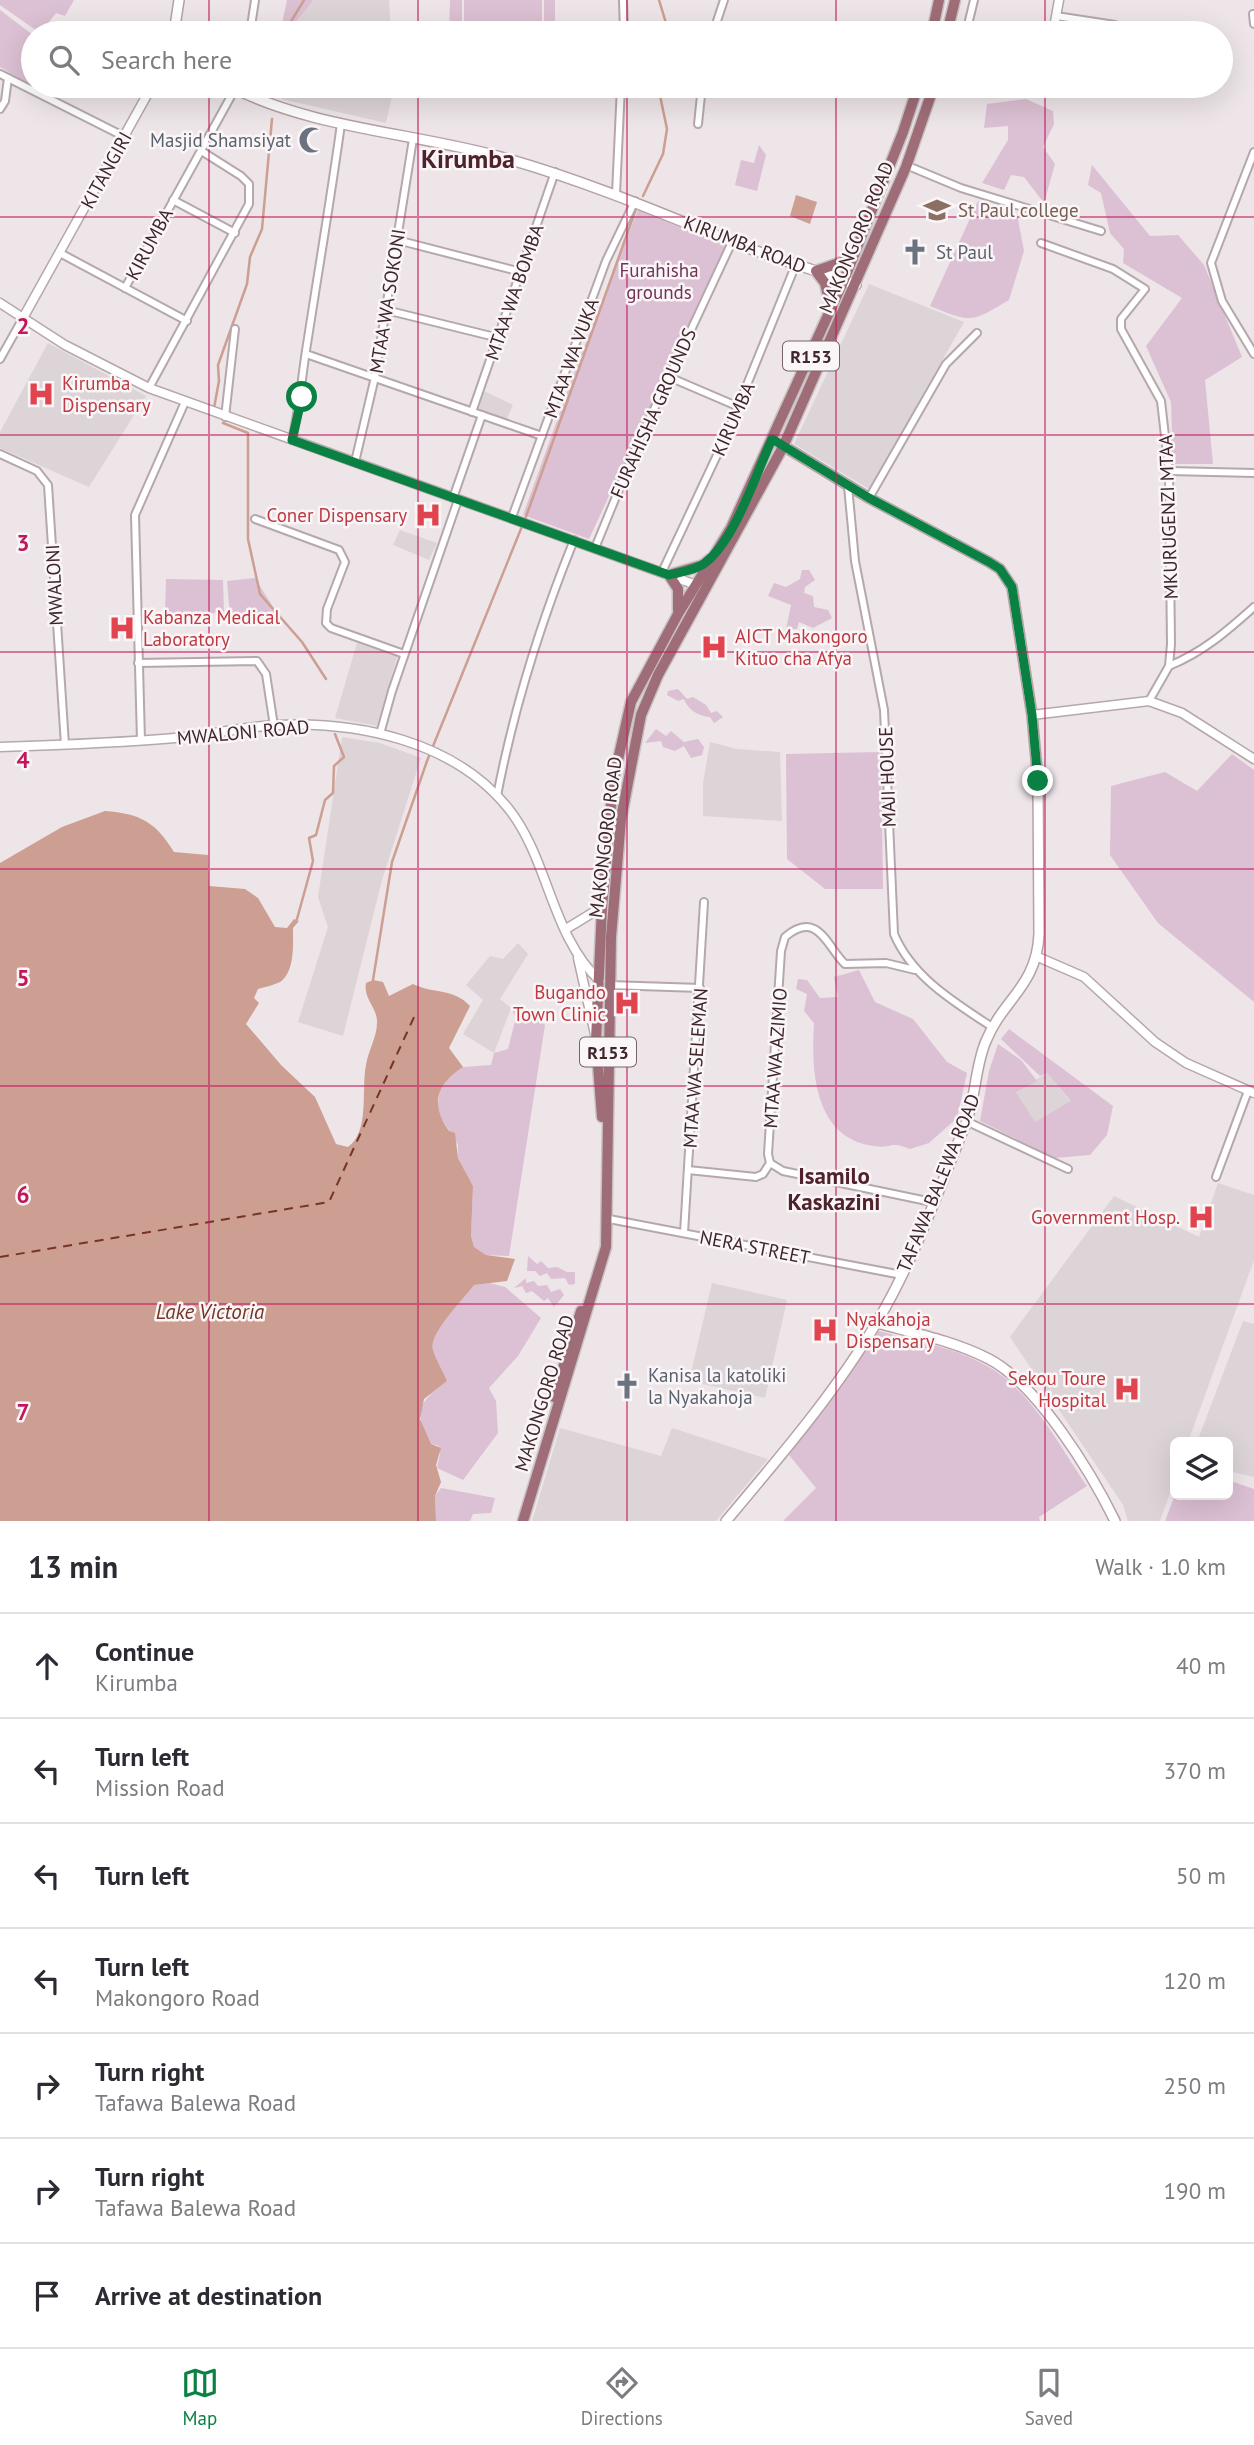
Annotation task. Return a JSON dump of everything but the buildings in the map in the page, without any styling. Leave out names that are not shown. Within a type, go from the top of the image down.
[{"type":"main road","points":[[176,21],[179,0]]},
{"type":"main road","points":[[935,21],[939,0]]},
{"type":"main road","points":[[950,21],[955,0]]},
{"type":"main road","name":"KIRUMBA ROAD","points":[[267,98],[341,124],[485,153],[555,172],[635,201],[732,242],[856,285]]},
{"type":"main road","name":"MAKONGORO ROAD","points":[[523,1521],[601,1267],[609,1219],[609,985],[621,819],[641,715],[714,555],[731,528],[844,280],[914,98]]},
{"type":"main road","name":"MAKONGORO ROAD","points":[[516,1521],[600,1247],[603,1213],[603,1115],[596,1040],[598,979],[613,782],[629,713],[645,674],[678,614],[701,587],[783,447],[906,167],[930,98]]},
{"type":"main road","points":[[831,309],[825,283],[816,271],[853,258]]},
{"type":"main road","name":"TAFAWA BALEWA ROAD","points":[[726,1521],[808,1420],[877,1323],[902,1275],[966,1121],[984,1044],[992,1027],[1014,999],[1038,957],[1038,781],[1032,715],[1012,587],[1007,578],[989,562],[869,498],[772,439]]},
{"type":"main road","points":[[678,614],[677,589],[666,573],[703,565],[714,555]]},
{"type":"main road","points":[[877,1323],[959,1347],[989,1359],[1016,1377],[1098,1487],[1115,1521]]},
{"type":"street","points":[[252,21],[255,0]]},
{"type":"street","points":[[623,0],[624,21]]},
{"type":"street","points":[[717,21],[724,0]]},
{"type":"street","points":[[969,21],[974,0]]},
{"type":"street","points":[[1055,21],[1059,0]]},
{"type":"street","points":[[1253,14],[1254,24]]},
{"type":"street","points":[[1056,16],[1089,21]]},
{"type":"street","points":[[0,74],[21,85]]},
{"type":"street","points":[[0,109],[5,101],[8,78]]},
{"type":"street","points":[[48,98],[125,137]]},
{"type":"street","name":"KITANGIRI","points":[[23,318],[146,98]]},
{"type":"street","name":"KIRUMBA","points":[[125,288],[233,98]]},
{"type":"street","points":[[616,194],[620,98]]},
{"type":"street","points":[[698,124],[701,98]]},
{"type":"street","points":[[292,440],[304,385],[306,354],[341,124]]},
{"type":"street","name":"MTAA WA SOKONI","points":[[355,462],[375,377],[413,139]]},
{"type":"street","points":[[149,388],[249,204],[248,184],[241,176],[203,152]]},
{"type":"street","points":[[1254,152],[1210,264],[1222,302],[1254,354]]},
{"type":"street","points":[[913,168],[1021,208],[1101,231]]},
{"type":"street","name":"MTAA WA BOMBA","points":[[472,412],[555,172]]},
{"type":"street","name":"KIRUMBA","points":[[173,200],[234,233]]},
{"type":"street","name":"MTAA WA VUKA","points":[[516,518],[542,436],[607,261],[635,201]]},
{"type":"street","points":[[397,240],[521,272]]},
{"type":"street","name":"FURAHISHA GROUNDS","points":[[595,548],[669,377],[732,242]]},
{"type":"street","name":"MKURUGENZI MTAA","points":[[1041,243],[1113,269],[1145,289],[1121,319],[1121,329],[1161,401],[1169,471],[1172,619],[1169,666],[1149,701]]},
{"type":"street","points":[[60,253],[187,321]]},
{"type":"street","name":"KIRUMBA","points":[[666,573],[739,407],[796,264]]},
{"type":"street","points":[[0,303],[93,361],[149,388],[456,499],[533,524],[701,587]]},
{"type":"street","points":[[386,310],[499,338]]},
{"type":"street","points":[[0,359],[23,318]]},
{"type":"street","points":[[225,417],[235,329]]},
{"type":"street","points":[[869,498],[946,364],[977,333]]},
{"type":"street","points":[[306,354],[542,436]]},
{"type":"street","points":[[669,377],[739,407]]},
{"type":"street","points":[[141,741],[135,516],[185,402]]},
{"type":"street","points":[[380,734],[482,415]]},
{"type":"street","name":"MWALONI","points":[[0,454],[37,471],[48,485],[65,745]]},
{"type":"street","points":[[1169,471],[1254,473]]},
{"type":"street","name":"MAJI HOUSE","points":[[848,486],[857,574],[884,709],[892,918],[901,951],[916,970],[992,1027]]},
{"type":"street","points":[[255,519],[339,550],[345,562],[327,608],[326,623],[331,628],[404,654]]},
{"type":"street","points":[[497,796],[518,695],[535,641],[574,540]]},
{"type":"street","points":[[1169,666],[1198,654],[1220,639],[1254,607]]},
{"type":"street","points":[[138,663],[257,661],[266,674],[274,726]]},
{"type":"street","points":[[1032,715],[1149,701],[1182,713],[1254,759]]},
{"type":"street","name":"MWALONI ROAD","points":[[0,747],[141,741],[274,726],[321,725],[380,734],[424,748],[470,773],[497,796],[524,831],[577,950],[598,979],[609,985]]},
{"type":"street","name":"MTAA WA SELEMAN","points":[[684,1233],[704,902]]},
{"type":"street","points":[[566,929],[603,907]]},
{"type":"street","name":"MTAA WA AZIMIO","points":[[769,1163],[785,937],[797,930],[816,930],[825,935],[845,964],[886,963],[916,970]]},
{"type":"street","points":[[577,950],[596,1040]]},
{"type":"street","points":[[1038,957],[1084,977],[1154,1042],[1186,1063],[1251,1092],[1216,1177]]},
{"type":"street","points":[[609,985],[700,988]]},
{"type":"street","points":[[966,1121],[1068,1169]]},
{"type":"street","points":[[688,1170],[756,1177],[763,1174],[769,1163],[783,1171],[932,1202]]},
{"type":"street","name":"NERA STREET","points":[[609,1219],[902,1275]]},
{"type":"shaded area","points":[[308,0],[389,0],[390,21],[298,21]]},
{"type":"shaded area","points":[[282,98],[392,98],[386,123]]},
{"type":"shaded area","points":[[869,284],[964,322],[869,489],[794,444]]},
{"type":"shaded area","points":[[48,343],[146,396],[89,487],[0,448],[0,432]]},
{"type":"shaded area","points":[[484,391],[513,405],[504,425],[478,411]]},
{"type":"shaded area","points":[[400,530],[437,543],[429,560],[393,545]]},
{"type":"shaded area","points":[[357,643],[397,657],[377,726],[335,718]]},
{"type":"shaded area","points":[[342,737],[380,743],[421,758],[382,880],[343,1036],[298,1022],[328,927],[318,897]]},
{"type":"shaded area","points":[[710,742],[737,749],[780,752],[782,821],[703,816],[703,783]]},
{"type":"shaded area","points":[[518,943],[528,954],[500,999],[511,1008],[494,1053],[463,1034],[483,1000],[466,985],[490,956],[503,959]]},
{"type":"shaded area","points":[[1047,1073],[1071,1102],[1035,1123],[1016,1092]]},
{"type":"shaded area","name":"Sekou Toure Hospital","points":[[1218,1183],[1254,1195],[1254,1260],[1190,1437],[1170,1437],[1170,1493],[1160,1521],[1128,1521],[1123,1505],[1010,1337],[1114,1196],[1199,1237]]},
{"type":"shaded area","points":[[712,1283],[787,1300],[765,1398],[689,1381]]},
{"type":"shaded area","points":[[1243,1321],[1254,1324],[1254,1477],[1233,1472],[1233,1437],[1199,1437]]},
{"type":"shaded area","points":[[560,1428],[661,1456],[672,1428],[768,1459],[716,1521],[532,1521]]},
{"type":"green space","points":[[0,0],[74,0],[65,16],[56,13],[50,21],[23,21],[0,5]]},
{"type":"green space","points":[[287,0],[313,0],[297,21],[283,21]]},
{"type":"green space","points":[[450,0],[462,0],[462,21],[449,21]]},
{"type":"green space","points":[[464,0],[542,0],[542,21],[464,21]]},
{"type":"green space","points":[[544,0],[555,0],[555,21],[544,21]]},
{"type":"green space","points":[[0,10],[21,26],[21,79],[0,67]]},
{"type":"green space","points":[[1026,99],[1053,111],[1054,124],[1043,147],[1055,164],[1044,203],[1024,177],[1011,175],[1004,190],[982,183],[1008,140],[1008,126],[984,128],[987,104]]},
{"type":"green space","points":[[759,145],[766,155],[757,191],[735,185],[741,160],[754,163]]},
{"type":"green space","points":[[1092,165],[1150,236],[1178,235],[1204,265],[1242,357],[1205,380],[1213,464],[1173,464],[1171,402],[1146,346],[1182,298],[1123,263],[1124,249],[1110,233],[1101,193],[1088,185]]},
{"type":"green space","points":[[978,201],[1017,214],[1024,251],[1009,300],[986,313],[963,318],[930,306]]},
{"type":"green space","name":"Furahisha grounds","points":[[638,210],[725,246],[589,539],[523,515],[578,362]]},
{"type":"green space","points":[[802,570],[809,570],[815,580],[805,587],[804,593],[813,596],[814,607],[828,610],[832,618],[813,628],[799,622],[797,629],[786,629],[791,605],[768,596],[774,583],[786,587],[800,579]]},
{"type":"green space","points":[[255,578],[278,615],[230,616],[227,581]]},
{"type":"green space","points":[[166,579],[223,580],[224,613],[165,614]]},
{"type":"green space","points":[[678,689],[687,699],[693,697],[706,705],[711,713],[717,711],[723,717],[714,723],[710,717],[691,709],[684,699],[678,701],[667,695],[668,691]]},
{"type":"green space","points":[[656,729],[666,736],[671,731],[684,742],[698,739],[704,747],[702,755],[691,758],[684,746],[675,751],[663,747],[661,741],[645,743]]},
{"type":"green space","points":[[881,752],[883,889],[825,889],[787,859],[786,754]]},
{"type":"green space","points":[[1232,754],[1254,770],[1254,1002],[1158,923],[1110,855],[1111,786],[1165,772],[1197,791]]},
{"type":"green space","points":[[859,970],[875,1002],[913,1019],[947,1062],[967,1073],[957,1118],[929,1143],[910,1149],[898,1145],[880,1147],[854,1140],[839,1130],[820,1100],[814,1061],[814,1023],[804,1011],[807,994],[796,989],[798,979],[807,980],[820,998],[838,997],[834,977]]},
{"type":"green space","points":[[524,1007],[545,1025],[509,1256],[486,1255],[474,1247],[471,1236],[473,1186],[458,1158],[458,1145],[437,1111],[440,1089],[447,1077],[463,1067],[491,1065],[494,1053],[508,1049],[516,1017],[511,1008]]},
{"type":"green space","points":[[1009,1029],[1113,1106],[1107,1135],[1090,1155],[1055,1158],[980,1121],[989,1071],[998,1044],[1021,1060],[1037,1081],[1016,1092],[1035,1122],[1071,1101],[1047,1073],[1040,1076],[1001,1039]]},
{"type":"green space","points":[[528,1256],[537,1264],[541,1261],[548,1268],[557,1267],[567,1272],[575,1272],[575,1284],[569,1285],[565,1278],[551,1279],[547,1273],[540,1276],[535,1271],[527,1271]]},
{"type":"green space","points":[[526,1278],[526,1283],[534,1281],[538,1286],[547,1285],[551,1292],[560,1289],[564,1295],[554,1307],[548,1298],[544,1301],[532,1291],[526,1293],[522,1286],[514,1288]]},
{"type":"green space","points":[[489,1283],[505,1287],[541,1318],[518,1356],[489,1388],[496,1401],[498,1433],[463,1480],[437,1468],[439,1446],[431,1444],[420,1414],[425,1401],[447,1381],[433,1350],[436,1335],[474,1285]]},
{"type":"green space","points":[[879,1331],[958,1353],[1001,1375],[1037,1412],[1087,1486],[1039,1517],[1040,1521],[783,1521],[816,1488],[789,1455]]},
{"type":"green space","points":[[1233,1482],[1254,1489],[1254,1521],[1165,1521],[1173,1500],[1233,1500]]},
{"type":"green space","points":[[441,1488],[495,1498],[491,1513],[473,1514],[470,1521],[436,1521],[435,1496]]},
{"type":"water","points":[[796,195],[817,202],[810,224],[790,216]]},
{"type":"water","name":"Lake Victoria","points":[[105,811],[128,814],[146,821],[160,833],[174,852],[208,855],[209,886],[245,889],[258,898],[275,927],[287,928],[294,919],[299,921],[293,928],[292,957],[288,972],[280,982],[258,989],[254,998],[259,1003],[246,1024],[281,1065],[315,1097],[336,1144],[348,1147],[355,1140],[362,1121],[366,1065],[377,1023],[366,983],[373,980],[383,982],[389,996],[413,984],[457,996],[470,1006],[449,1048],[463,1067],[447,1080],[442,1088],[438,1103],[439,1112],[449,1131],[455,1133],[458,1158],[473,1186],[471,1236],[474,1247],[486,1255],[515,1259],[507,1281],[474,1285],[441,1326],[433,1343],[434,1354],[447,1381],[424,1399],[420,1419],[431,1444],[441,1448],[436,1465],[441,1482],[435,1496],[436,1521],[0,1521],[0,863],[62,827]]},
{"type":"waterway","points":[[291,21],[304,0]]},
{"type":"waterway","points":[[659,0],[665,21]]},
{"type":"waterway","points":[[643,196],[663,154],[667,129],[661,98]]},
{"type":"waterway","points":[[214,408],[219,381],[218,365],[247,284],[250,257],[262,229],[272,119]]},
{"type":"waterway","points":[[373,980],[392,862],[427,761],[527,514],[636,209]]},
{"type":"waterway","points":[[223,423],[248,433],[248,539],[260,594],[302,642],[326,679]]},
{"type":"waterway","points":[[297,919],[313,861],[309,838],[316,835],[325,800],[333,793],[334,766],[344,757],[335,734]]},
{"type":"ferry route","points":[[0,1257],[329,1202],[415,1015]]},
{"type":"place","name":"Masjid Shamsiyat","points":[[312,140]]},
{"type":"place","name":"St Paul college","points":[[937,210]]},
{"type":"place","name":"St Paul","points":[[915,252]]},
{"type":"place","name":"Kirumba Dispensary","points":[[41,394]]},
{"type":"place","name":"Coner Dispensary","points":[[428,515]]},
{"type":"place","name":"Kabanza Medical Laboratory","points":[[122,628]]},
{"type":"place","name":"AICT Makongoro Kituo cha Afya","points":[[714,647]]},
{"type":"place","name":"Bugando Town Clinic","points":[[627,1003]]},
{"type":"place","name":"Government Hosp.","points":[[1201,1217]]},
{"type":"place","name":"Nyakahoja Dispensary","points":[[825,1330]]},
{"type":"place","name":"Kanisa la katoliki la Nyakahoja","points":[[627,1386]]},
{"type":"place","name":"Sekou Toure Hospital","points":[[1127,1389]]},
{"type":"district","name":"Kirumba","points":[[468,158]]},
{"type":"district","name":"Isamilo Kaskazini","points":[[834,1188]]},
{"type":"route","points":[[302,397],[292,440],[669,575],[703,565],[714,555],[731,528],[772,439],[869,498],[1000,569],[1012,587],[1032,715],[1038,781]]}]
